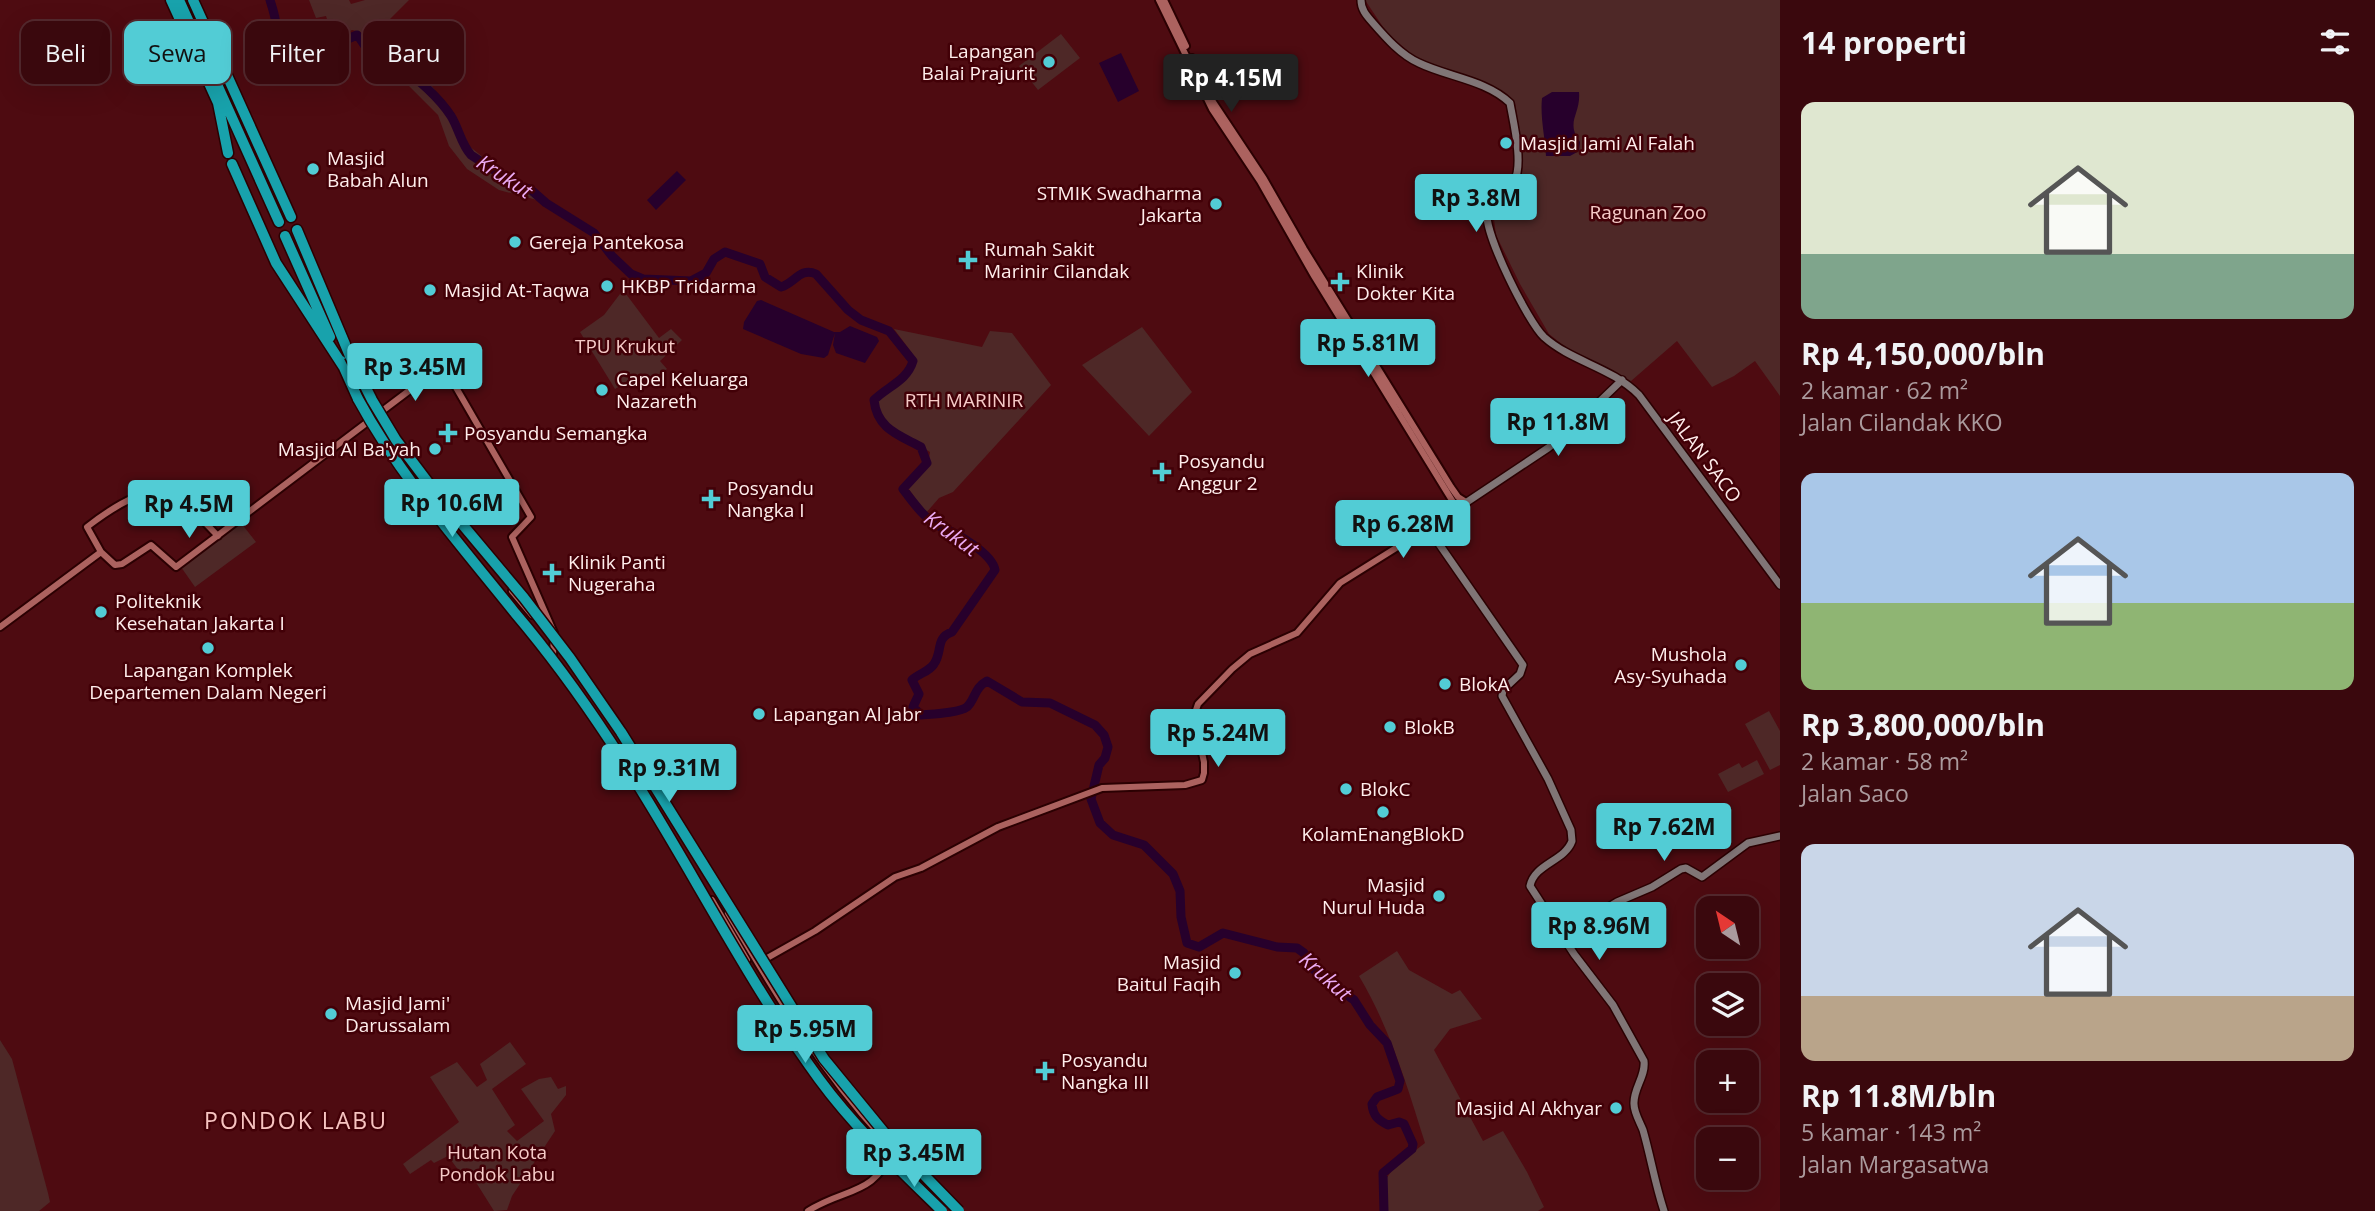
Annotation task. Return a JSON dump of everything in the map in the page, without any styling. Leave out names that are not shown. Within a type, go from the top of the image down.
[{"type":"highway","points":[[171,0],[218,103],[228,153]]},
{"type":"highway","points":[[180,0],[279,222]]},
{"type":"highway","points":[[193,0],[291,217]]},
{"type":"highway","points":[[232,164],[276,262],[343,366]]},
{"type":"highway","points":[[297,230],[350,356],[396,440],[436,494],[524,598],[600,701],[647,772],[770,1004],[819,1079],[882,1153],[949,1210]]},
{"type":"highway","points":[[285,236],[358,399],[408,479],[537,639],[610,740],[824,1059],[949,1210]]},
{"type":"main road","name":"JALAN SACO","points":[[1361,0],[1364,11],[1379,30],[1406,56],[1491,90],[1510,103],[1518,160],[1517,173],[1511,184],[1490,201],[1488,223],[1499,256],[1530,317],[1543,336],[1567,352],[1622,380],[1639,395],[1780,585]]},
{"type":"main road","points":[[1622,380],[1548,448],[1428,528],[1523,665],[1520,674],[1502,694],[1530,743],[1571,830],[1570,846],[1533,877],[1530,886],[1561,936],[1613,1005],[1644,1062],[1645,1068],[1634,1093],[1633,1106],[1642,1128],[1653,1179],[1664,1211]]},
{"type":"main road","points":[[1561,936],[1617,902],[1652,887],[1681,869],[1686,868],[1702,877],[1748,843],[1780,836]]},
{"type":"street","points":[[1162,0],[1216,107],[1258,170],[1451,488],[1466,502]]},
{"type":"street","points":[[1162,0],[1209,104],[1260,181],[1314,276],[1453,502],[1454,510]]},
{"type":"street","points":[[218,536],[192,510],[162,491],[134,498],[112,508],[87,527],[101,552],[118,565],[151,545],[176,567],[218,536],[443,365],[531,517],[512,537],[554,633],[553,655]]},
{"type":"street","points":[[375,417],[418,487],[553,655],[618,746],[718,903]]},
{"type":"street","points":[[375,417],[541,627],[618,733],[794,1036],[835,1093],[949,1210]]},
{"type":"street","points":[[754,965],[823,926],[895,877],[921,867],[998,827],[1102,788],[1185,785],[1202,780],[1204,762],[1194,716],[1198,704],[1250,654],[1297,633],[1340,583],[1428,528]]},
{"type":"street","points":[[0,627],[101,552]]},
{"type":"street","points":[[532,628],[546,624],[548,618]]},
{"type":"street","points":[[808,1211],[824,1201],[857,1192],[884,1171],[892,1152]]},
{"type":"green space","points":[[309,0],[349,0],[351,4],[365,0],[409,0],[388,21],[363,21],[363,37],[361,32],[349,32],[349,21],[328,21],[326,16],[316,18]]},
{"type":"green space","name":"Ragunan Zoo","points":[[1365,0],[1780,0],[1780,396],[1755,361],[1712,387],[1677,341],[1631,381],[1578,357],[1549,334],[1496,235],[1493,211],[1500,199],[1520,182],[1522,154],[1515,103],[1488,86],[1416,58],[1387,33]]},
{"type":"green space","name":"Lapangan Balai Prajurit","points":[[1061,34],[1080,58],[1038,90],[1019,66]]},
{"type":"green space","points":[[407,84],[431,84],[460,126],[469,146],[537,200],[499,190],[467,169],[449,146],[438,115]]},
{"type":"green space","name":"TPU Krukut","points":[[623,290],[659,338],[671,329],[682,340],[660,361],[667,369],[649,381],[639,374],[615,389],[580,332],[604,315]]},
{"type":"green space","points":[[1142,327],[1192,392],[1149,436],[1082,365]]},
{"type":"green space","name":"RTH MARINIR","points":[[894,329],[982,347],[990,331],[1012,333],[1051,385],[953,492],[939,498],[926,513],[908,488],[928,465],[930,452],[895,431],[870,400],[913,368],[912,353]]},
{"type":"green space","points":[[241,523],[256,542],[195,587],[181,567]]},
{"type":"green space","points":[[1769,711],[1780,731],[1780,765],[1770,770],[1745,724]]},
{"type":"green space","points":[[1757,760],[1764,774],[1728,792],[1718,774],[1739,763],[1742,768]]},
{"type":"green space","points":[[1397,951],[1409,970],[1452,994],[1460,990],[1482,1019],[1450,1029],[1434,1050],[1483,1141],[1503,1131],[1544,1207],[1538,1211],[1388,1211],[1386,1179],[1395,1166],[1425,1143],[1389,1037],[1359,976]]},
{"type":"green space","points":[[0,1040],[12,1059],[48,1193],[50,1202],[39,1211],[0,1211]]},
{"type":"green space","name":"Hutan Kota Pondok Labu","points":[[510,1042],[526,1064],[492,1089],[515,1125],[507,1131],[517,1141],[544,1121],[521,1089],[539,1079],[551,1077],[558,1089],[566,1086],[566,1095],[551,1114],[555,1131],[512,1196],[507,1210],[494,1211],[467,1168],[459,1171],[448,1156],[434,1163],[431,1160],[410,1174],[403,1164],[459,1122],[430,1077],[457,1062],[477,1087],[487,1080],[480,1064]]},
{"type":"shaded area","points":[[1121,53],[1139,91],[1118,102],[1099,63]]},
{"type":"shaded area","points":[[1552,92],[1579,92],[1574,129],[1580,142],[1579,151],[1570,156],[1546,156],[1542,98]]},
{"type":"shaded area","points":[[677,171],[686,180],[656,210],[647,200]]},
{"type":"shaded area","points":[[761,300],[834,332],[840,332],[850,326],[877,337],[879,341],[865,363],[836,353],[833,345],[835,333],[828,355],[824,358],[801,354],[743,329],[744,322],[757,301]]},
{"type":"waterway","name":"Krukut","points":[[270,0],[276,25],[270,49],[276,63],[295,66],[306,72],[333,59],[343,41],[357,35],[372,55],[375,57],[384,52],[437,98],[451,116],[471,155],[518,186],[530,189],[546,203],[594,233],[631,274],[643,279],[691,281],[706,273],[714,259],[725,252],[760,264],[765,277],[781,287],[802,274],[816,274],[848,310],[861,320],[889,331],[913,361],[906,374],[874,400],[876,410],[890,430],[921,447],[927,463],[903,489],[930,521],[981,551],[995,570],[952,632],[941,641],[934,664],[912,680],[919,694],[913,707],[921,715],[963,709],[987,681],[1022,702],[1050,703],[1095,725],[1104,735],[1108,747],[1105,758],[1099,765],[1091,799],[1100,823],[1113,835],[1144,845],[1173,874],[1180,891],[1181,917],[1187,943],[1199,947],[1223,933],[1277,947],[1297,948],[1304,953],[1308,963],[1318,974],[1354,1000],[1370,1025],[1387,1043],[1400,1081],[1398,1089],[1377,1097],[1372,1104],[1375,1115],[1388,1125],[1399,1122],[1404,1124],[1413,1144],[1412,1149],[1383,1173],[1384,1211]]},
{"type":"place","name":"Lapangan Balai Prajurit","points":[[1049,62]]},
{"type":"place","name":"Masjid Jami Al Falah","points":[[1506,143]]},
{"type":"place","name":"Masjid Babah Alun","points":[[313,169]]},
{"type":"place","name":"STMIK Swadharma Jakarta","points":[[1216,204]]},
{"type":"place","name":"Gereja Pantekosa","points":[[515,242]]},
{"type":"place","name":"Rumah Sakit Marinir Cilandak","points":[[968,260]]},
{"type":"place","name":"Klinik Dokter Kita","points":[[1340,282]]},
{"type":"place","name":"HKBP Tridarma","points":[[607,286]]},
{"type":"place","name":"Masjid At-Taqwa","points":[[430,290]]},
{"type":"place","name":"Capel Keluarga Nazareth","points":[[602,390]]},
{"type":"place","name":"Posyandu Semangka","points":[[448,433]]},
{"type":"place","name":"Masjid Al Ba'yah","points":[[435,449]]},
{"type":"place","name":"Posyandu Anggur 2","points":[[1162,472]]},
{"type":"place","name":"Posyandu Nangka I","points":[[711,499]]},
{"type":"place","name":"Klinik Panti Nugeraha","points":[[552,573]]},
{"type":"place","name":"Politeknik Kesehatan Jakarta I","points":[[101,612]]},
{"type":"place","name":"Lapangan Komplek Departemen Dalam Negeri","points":[[208,648]]},
{"type":"place","name":"Mushola Asy-Syuhada","points":[[1741,665]]},
{"type":"place","name":"BlokA","points":[[1445,684]]},
{"type":"place","name":"Lapangan Al Jabr","points":[[759,714]]},
{"type":"place","name":"BlokB","points":[[1390,727]]},
{"type":"place","name":"BlokC","points":[[1346,789]]},
{"type":"place","name":"KolamEnangBlokD","points":[[1383,812]]},
{"type":"place","name":"Masjid Nurul Huda","points":[[1439,896]]},
{"type":"place","name":"Masjid Baitul Faqih","points":[[1235,973]]},
{"type":"place","name":"Masjid Jami' Darussalam","points":[[331,1014]]},
{"type":"place","name":"Posyandu Nangka III","points":[[1045,1071]]},
{"type":"place","name":"Masjid Al Akhyar","points":[[1616,1108]]},
{"type":"district","name":"PONDOK LABU","points":[[296,1120]]}]
